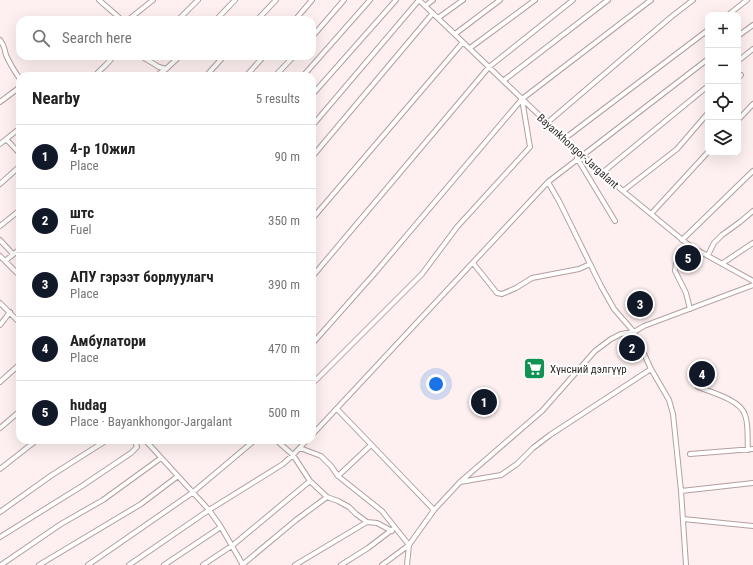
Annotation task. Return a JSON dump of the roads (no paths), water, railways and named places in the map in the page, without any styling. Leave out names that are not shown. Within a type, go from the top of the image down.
[{"type":"street","points":[[99,0],[117,16]]},
{"type":"street","points":[[133,16],[153,0]]},
{"type":"street","points":[[182,16],[198,0]]},
{"type":"street","points":[[220,16],[235,0]]},
{"type":"street","points":[[261,16],[276,0]]},
{"type":"street","points":[[298,16],[312,0]]},
{"type":"street","points":[[316,32],[344,0]]},
{"type":"street","points":[[307,72],[370,0]]},
{"type":"street","points":[[316,90],[396,0]]},
{"type":"street","points":[[316,121],[419,0]]},
{"type":"street","name":"Bayankhongor-Jargalant","points":[[419,0],[564,139],[623,191],[682,240],[753,281]]},
{"type":"street","points":[[425,6],[433,0]]},
{"type":"street","points":[[438,18],[463,0]]},
{"type":"street","points":[[455,34],[500,0]]},
{"type":"street","points":[[470,48],[535,0]]},
{"type":"street","points":[[316,272],[488,66],[573,0]]},
{"type":"street","points":[[503,80],[608,0]]},
{"type":"street","points":[[316,339],[374,274],[522,99],[651,0]]},
{"type":"street","points":[[547,123],[693,0]]},
{"type":"street","points":[[732,12],[747,0]]},
{"type":"street","points":[[316,152],[433,13]]},
{"type":"street","points":[[741,34],[753,25]]},
{"type":"street","points":[[564,139],[705,32]]},
{"type":"street","points":[[0,40],[4,45],[6,54],[16,74]]},
{"type":"street","points":[[316,214],[463,42]]},
{"type":"street","points":[[741,59],[753,49]]},
{"type":"street","points":[[0,58],[6,54]]},
{"type":"street","points":[[98,72],[111,60]]},
{"type":"street","points":[[148,60],[159,67],[166,69]]},
{"type":"street","points":[[162,72],[176,60]]},
{"type":"street","points":[[210,72],[220,60]]},
{"type":"street","points":[[250,72],[260,60]]},
{"type":"street","points":[[279,72],[290,60]]},
{"type":"street","points":[[316,431],[548,182],[705,61]]},
{"type":"street","points":[[602,173],[705,88]]},
{"type":"street","points":[[0,102],[16,90]]},
{"type":"street","points":[[316,380],[422,274],[457,227],[530,147],[522,99]]},
{"type":"street","points":[[741,117],[753,104]]},
{"type":"street","points":[[623,191],[677,148],[705,116]]},
{"type":"street","points":[[0,144],[16,131]]},
{"type":"street","points":[[5,140],[8,141],[16,150]]},
{"type":"street","points":[[651,214],[705,155]]},
{"type":"street","points":[[578,158],[615,221]]},
{"type":"street","points":[[0,184],[16,170]]},
{"type":"street","points":[[682,240],[753,171]]},
{"type":"street","points":[[548,182],[614,309],[634,332],[651,369],[669,400],[673,414],[681,492],[686,565]]},
{"type":"street","points":[[708,255],[714,243],[722,235],[753,210]]},
{"type":"street","points":[[0,226],[16,213]]},
{"type":"street","points":[[0,240],[14,254],[5,261]]},
{"type":"street","points":[[723,263],[753,243]]},
{"type":"street","points":[[688,244],[676,263],[675,271],[686,293],[690,309]]},
{"type":"street","points":[[0,256],[16,272]]},
{"type":"street","points":[[473,263],[497,293],[502,294],[516,288],[532,278],[579,269],[590,264]]},
{"type":"street","points":[[382,565],[409,545],[434,510],[460,482],[542,411],[595,351],[611,339],[621,334],[634,332],[644,326],[753,285]]},
{"type":"street","points":[[0,302],[16,319]]},
{"type":"street","points":[[0,325],[10,312]]},
{"type":"street","points":[[0,382],[16,368]]},
{"type":"street","points":[[460,482],[501,475],[517,464],[533,448],[550,435],[651,369]]},
{"type":"street","points":[[698,387],[725,397],[742,408],[746,416],[748,450]]},
{"type":"street","points":[[337,409],[434,510]]},
{"type":"street","points":[[0,428],[16,414]]},
{"type":"street","points":[[0,469],[32,444]]},
{"type":"street","points":[[0,512],[52,475],[101,444]]},
{"type":"street","points":[[0,537],[131,454],[137,447],[137,444]]},
{"type":"street","points":[[149,444],[209,510],[233,545],[242,565],[296,520],[327,497]]},
{"type":"street","points":[[88,565],[192,492],[250,444]]},
{"type":"street","points":[[281,444],[293,455],[310,481],[327,497],[349,506],[356,514],[367,522],[377,523],[393,529]]},
{"type":"street","points":[[129,565],[209,510],[283,464],[304,444]]},
{"type":"street","points":[[338,476],[371,445]]},
{"type":"street","points":[[300,448],[320,456],[331,466],[338,476],[382,511],[393,529],[409,545]]},
{"type":"street","points":[[690,454],[753,449]]},
{"type":"street","points":[[1,565],[62,524],[103,500],[161,458]]},
{"type":"street","points":[[39,565],[141,504],[178,476]]},
{"type":"street","points":[[203,565],[233,545],[310,481]]},
{"type":"street","points":[[681,492],[753,483]]},
{"type":"street","points":[[683,519],[753,526]]},
{"type":"street","points":[[295,565],[367,522]]},
{"type":"street","points":[[164,565],[221,527]]},
{"type":"street","points":[[341,565],[368,548],[393,529]]},
{"type":"street","points":[[407,565],[409,545]]},
{"type":"place","name":"hudag","points":[[688,258]]},
{"type":"place","name":"АПУ гэрээт борлуулагч","points":[[640,304]]},
{"type":"place","name":"штс","points":[[632,348]]},
{"type":"place","name":"Хүнсний дэлгүүр","points":[[535,369]]},
{"type":"place","name":"Амбулатори","points":[[702,374]]},
{"type":"place","name":"4-р 10жил","points":[[484,402]]}]
